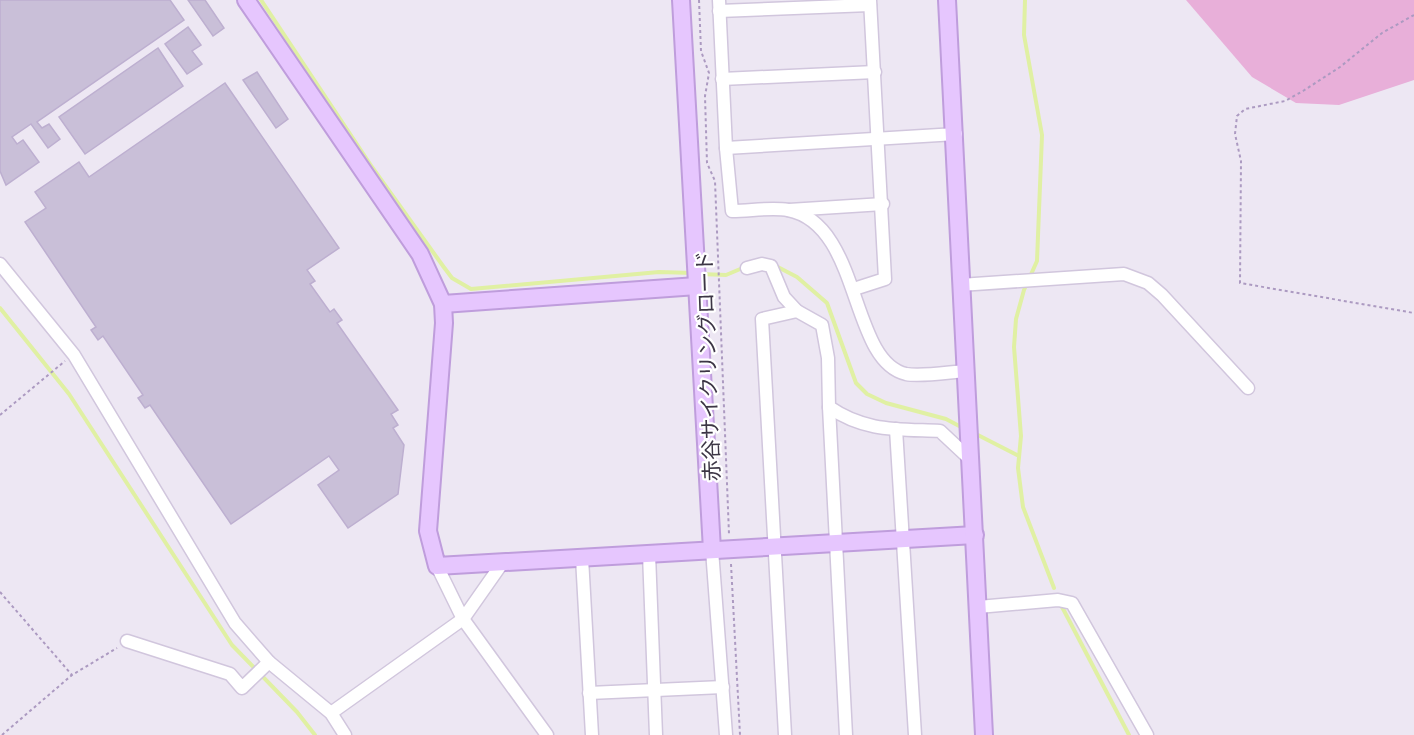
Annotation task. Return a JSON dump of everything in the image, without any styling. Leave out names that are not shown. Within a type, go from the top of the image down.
[{"type":"street","points":[[246,0],[420,254],[443,304],[444,323],[428,531],[437,566],[463,619],[547,735]]},
{"type":"street","points":[[681,0],[712,550],[726,735]]},
{"type":"street","points":[[947,0],[956,134],[960,285],[984,735]]},
{"type":"street","points":[[854,289],[885,279],[883,204],[870,2],[719,5],[726,148],[732,211],[883,204]]},
{"type":"street","points":[[722,79],[875,72]]},
{"type":"street","points":[[726,148],[956,134]]},
{"type":"street","points":[[788,210],[816,224],[835,249],[854,289],[871,339],[886,363],[906,374],[966,371]]},
{"type":"street","points":[[0,264],[74,354],[235,623],[269,662],[331,712],[345,735]]},
{"type":"street","points":[[747,268],[762,264],[771,266],[784,297],[797,310],[822,325],[828,358],[835,543],[846,735]]},
{"type":"street","points":[[960,285],[1124,274],[1138,278],[1162,295],[1248,388]]},
{"type":"street","points":[[443,304],[697,286]]},
{"type":"street","points":[[784,735],[762,319],[797,310]]},
{"type":"street","points":[[829,407],[846,419],[869,427],[940,431],[971,460]]},
{"type":"street","points":[[896,429],[915,735]]},
{"type":"street","points":[[437,566],[975,535]]},
{"type":"street","points":[[649,554],[656,735]]},
{"type":"street","points":[[582,558],[592,735]]},
{"type":"street","points":[[331,712],[463,619],[503,562]]},
{"type":"street","points":[[978,607],[1058,600],[1072,603],[1147,735]]},
{"type":"street","points":[[126,641],[230,674],[242,688],[269,662]]},
{"type":"street","points":[[589,693],[723,687]]},
{"type":"path","name":"赤谷サイクリングロード","points":[[699,0],[701,51],[709,73],[705,96],[707,163],[715,181],[740,735]]},
{"type":"path","points":[[1414,15],[1382,33],[1340,67],[1285,101],[1245,109],[1238,116],[1235,134],[1241,161],[1240,283],[1414,313]]},
{"type":"path","points":[[0,415],[74,354]]},
{"type":"path","points":[[0,592],[72,675]]},
{"type":"path","points":[[3,735],[72,675],[126,641]]},
{"type":"shaded area","points":[[1186,0],[1414,0],[1414,80],[1339,105],[1296,103],[1252,77]]},
{"type":"building","points":[[0,0],[170,0],[184,20],[37,122],[42,128],[49,124],[60,139],[48,148],[31,124],[12,137],[17,144],[23,140],[39,162],[6,185],[0,171]]},
{"type":"building","points":[[188,0],[205,0],[224,28],[213,36]]},
{"type":"building","points":[[188,27],[201,45],[192,51],[202,64],[187,74],[165,44]]},
{"type":"building","points":[[158,48],[183,86],[85,154],[59,117]]},
{"type":"building","points":[[257,72],[288,119],[276,128],[243,80]]},
{"type":"building","points":[[225,83],[339,248],[307,270],[315,281],[310,284],[330,312],[334,309],[342,320],[337,323],[398,410],[391,414],[398,425],[393,428],[404,445],[398,494],[348,528],[318,485],[339,470],[329,456],[231,524],[150,405],[145,408],[138,398],[143,395],[103,336],[98,340],[91,330],[96,327],[25,222],[46,208],[35,192],[79,162],[89,177]]},
{"type":"waterway","points":[[261,0],[372,167],[452,278],[471,289],[659,272],[693,273]]},
{"type":"waterway","points":[[1025,0],[1024,35],[1042,135],[1037,261],[1024,290],[1016,319],[1014,347],[1021,436],[1018,468],[1023,507],[1054,588]]},
{"type":"waterway","points":[[772,264],[797,277],[827,303],[856,383],[867,394],[886,403],[946,419],[963,428]]},
{"type":"waterway","points":[[700,274],[726,275],[745,267]]},
{"type":"waterway","points":[[0,308],[69,394],[232,645],[297,712],[315,735]]},
{"type":"waterway","points":[[972,432],[1017,455]]},
{"type":"waterway","points":[[1060,603],[1129,735]]}]
